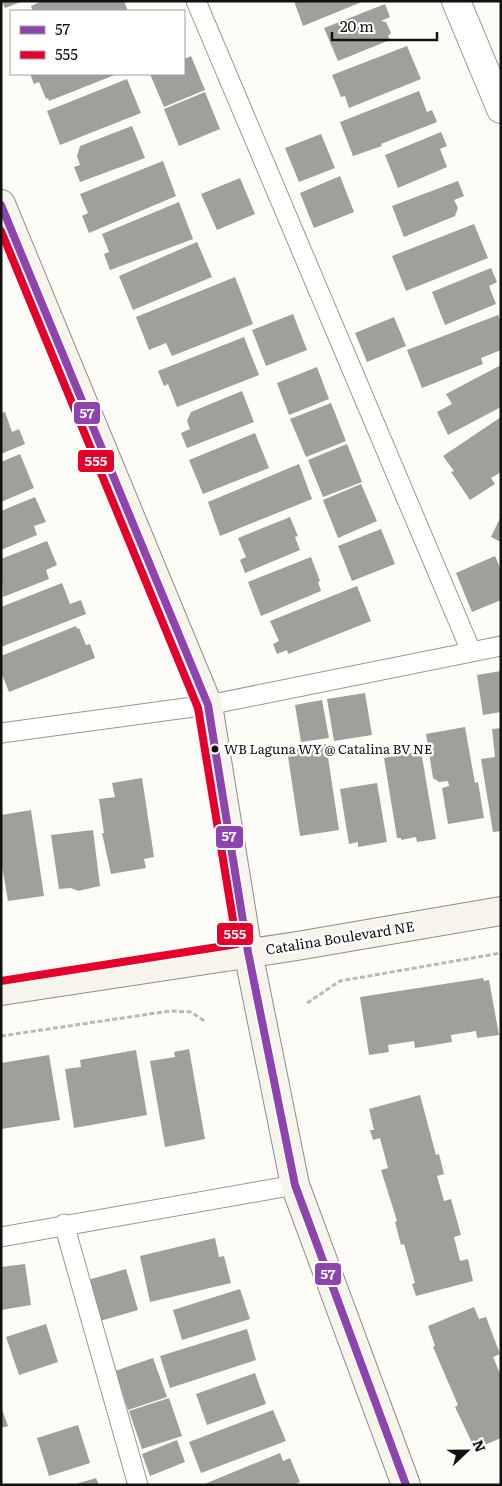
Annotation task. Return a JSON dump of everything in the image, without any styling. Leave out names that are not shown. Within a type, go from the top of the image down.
[{"type":"street","points":[[456,1],[501,109]]},
{"type":"street","points":[[1,204],[208,706],[248,952],[295,1185],[406,1485]]},
{"type":"street","name":"Catalina Boulevard NE","points":[[1,991],[501,911]]},
{"type":"lane","points":[[196,1],[471,651]]},
{"type":"lane","points":[[1,733],[208,706],[501,646]]},
{"type":"lane","points":[[1,1237],[64,1224],[295,1185]]},
{"type":"lane","points":[[64,1224],[138,1485]]},
{"type":"path","points":[[307,1004],[340,981],[501,953]]},
{"type":"path","points":[[1,1036],[170,1011],[191,1012],[206,1022]]},
{"type":"building","points":[[2,1],[23,1],[5,8]]},
{"type":"building","points":[[42,1],[124,1],[128,10],[33,10],[31,6]]},
{"type":"building","points":[[294,1],[364,1],[303,26]]},
{"type":"building","points":[[385,4],[390,17],[381,21],[386,22],[391,33],[388,36],[390,40],[338,61],[324,28]]},
{"type":"building","points":[[407,46],[421,79],[349,108],[345,96],[341,97],[332,75]]},
{"type":"building","points":[[191,56],[205,90],[164,107],[150,75],[185,75],[185,59]]},
{"type":"building","points":[[30,75],[114,75],[49,101],[48,98],[46,99],[39,82],[34,84]]},
{"type":"building","points":[[127,79],[141,113],[60,145],[47,111]]},
{"type":"building","points":[[419,91],[427,112],[432,110],[437,122],[381,144],[382,146],[353,156],[340,122]]},
{"type":"building","points":[[205,92],[220,129],[179,146],[164,109]]},
{"type":"building","points":[[132,126],[145,158],[80,182],[74,167],[80,165],[77,156],[80,146]]},
{"type":"building","points":[[441,132],[447,146],[440,149],[447,167],[398,188],[385,155]]},
{"type":"building","points":[[321,134],[335,168],[299,182],[285,148]]},
{"type":"building","points":[[163,161],[176,196],[89,233],[82,216],[88,213],[80,194]]},
{"type":"building","points":[[340,176],[354,212],[314,228],[300,193]]},
{"type":"building","points":[[240,178],[255,214],[217,230],[201,194]]},
{"type":"building","points":[[458,181],[464,196],[454,200],[458,208],[455,216],[404,237],[392,206]]},
{"type":"building","points":[[179,202],[193,239],[110,270],[104,254],[109,252],[102,234]]},
{"type":"building","points":[[474,224],[488,258],[406,291],[392,256]]},
{"type":"building","points":[[197,242],[212,277],[133,310],[119,276]]},
{"type":"building","points":[[491,268],[497,282],[489,286],[496,304],[445,325],[432,292]]},
{"type":"building","points":[[235,277],[253,324],[172,356],[166,343],[149,350],[136,317]]},
{"type":"building","points":[[293,314],[307,350],[266,366],[252,330]]},
{"type":"building","points":[[498,315],[501,321],[501,350],[481,358],[483,364],[422,388],[407,350]]},
{"type":"building","points":[[394,317],[406,346],[367,362],[355,333]]},
{"type":"building","points":[[244,337],[259,375],[177,407],[168,384],[164,386],[158,371]]},
{"type":"building","points":[[501,365],[501,407],[448,435],[437,412],[452,404],[446,394]]},
{"type":"building","points":[[317,367],[329,399],[289,415],[277,383]]},
{"type":"building","points":[[242,391],[254,422],[187,448],[181,433],[190,429],[187,421],[191,412]]},
{"type":"building","points":[[331,403],[346,441],[306,457],[290,419]]},
{"type":"building","points":[[5,412],[12,432],[19,429],[25,444],[1,454],[1,413]]},
{"type":"building","points":[[501,417],[501,472],[491,478],[495,484],[470,500],[451,472],[454,471],[443,456]]},
{"type":"building","points":[[255,433],[269,468],[203,494],[189,460]]},
{"type":"building","points":[[347,444],[362,482],[323,497],[308,460]]},
{"type":"building","points":[[20,454],[34,488],[1,502],[1,462]]},
{"type":"building","points":[[299,464],[312,499],[220,536],[208,502]]},
{"type":"building","points":[[361,484],[377,521],[338,538],[323,500]]},
{"type":"building","points":[[35,497],[46,522],[34,526],[37,535],[1,550],[1,511]]},
{"type":"building","points":[[501,516],[501,542],[491,537]]},
{"type":"building","points":[[290,517],[298,536],[295,537],[300,550],[245,573],[240,560],[246,557],[238,538]]},
{"type":"building","points":[[381,529],[395,564],[352,581],[338,546]]},
{"type":"building","points":[[47,541],[57,565],[46,570],[49,579],[3,597],[1,559]]},
{"type":"building","points":[[495,556],[501,570],[501,600],[472,612],[456,573]]},
{"type":"building","points":[[311,557],[320,581],[318,582],[321,591],[261,616],[248,582]]},
{"type":"building","points":[[62,583],[70,604],[81,600],[86,614],[1,647],[1,607]]},
{"type":"building","points":[[357,586],[371,621],[288,654],[287,650],[277,654],[273,644],[279,641],[270,621]]},
{"type":"building","points":[[76,626],[77,629],[79,628],[86,645],[90,644],[95,658],[9,692],[1,672],[1,656]]},
{"type":"building","points":[[501,671],[501,712],[483,715],[477,675]]},
{"type":"building","points":[[365,693],[372,735],[334,741],[327,699]]},
{"type":"building","points":[[322,700],[329,738],[301,742],[295,705]]},
{"type":"building","points":[[465,727],[475,783],[478,782],[484,818],[448,824],[442,788],[449,786],[448,781],[439,782],[433,778],[426,734]]},
{"type":"building","points":[[501,728],[501,831],[493,832],[481,759],[495,757],[492,729]]},
{"type":"building","points":[[326,744],[339,830],[300,836],[287,750]]},
{"type":"building","points":[[421,751],[436,839],[417,842],[416,837],[401,840],[401,838],[397,838],[384,758]]},
{"type":"building","points":[[142,778],[154,857],[144,859],[146,868],[111,874],[102,833],[104,833],[99,799],[115,797],[112,783]]},
{"type":"building","points":[[377,783],[387,842],[358,847],[358,842],[349,844],[340,789]]},
{"type":"building","points":[[31,810],[44,896],[8,901],[1,860],[1,815]]},
{"type":"building","points":[[93,830],[100,886],[78,891],[71,888],[59,889],[51,835]]},
{"type":"building","points":[[483,978],[484,981],[489,980],[499,1035],[477,1038],[476,1031],[451,1035],[452,1042],[415,1048],[414,1041],[388,1045],[389,1052],[369,1055],[360,997]]},
{"type":"building","points":[[189,1049],[205,1139],[165,1147],[150,1061],[175,1057],[174,1052]]},
{"type":"building","points":[[136,1050],[147,1115],[74,1128],[65,1069],[81,1067],[80,1060]]},
{"type":"building","points":[[49,1055],[60,1120],[1,1129],[1,1063]]},
{"type":"building","points":[[420,1095],[436,1155],[439,1154],[444,1174],[437,1176],[444,1201],[451,1199],[461,1235],[454,1237],[460,1261],[468,1259],[473,1281],[416,1296],[412,1284],[415,1283],[404,1244],[401,1245],[395,1222],[397,1221],[381,1170],[388,1168],[380,1138],[373,1140],[370,1130],[374,1130],[369,1109]]},
{"type":"building","points":[[215,1238],[219,1257],[224,1256],[231,1283],[150,1302],[140,1256]]},
{"type":"building","points":[[25,1264],[31,1305],[1,1310],[1,1267]]},
{"type":"building","points":[[126,1269],[138,1310],[100,1321],[88,1280]]},
{"type":"building","points":[[240,1289],[250,1319],[182,1340],[173,1310]]},
{"type":"building","points":[[474,1307],[479,1319],[486,1317],[500,1354],[493,1357],[501,1376],[501,1438],[475,1449],[455,1407],[458,1405],[433,1347],[435,1346],[428,1326]]},
{"type":"building","points":[[46,1324],[58,1362],[19,1375],[6,1337]]},
{"type":"building","points":[[247,1329],[256,1360],[170,1388],[160,1356]]},
{"type":"building","points":[[153,1358],[167,1397],[128,1410],[115,1371]]},
{"type":"building","points":[[255,1373],[266,1404],[207,1425],[196,1394]]},
{"type":"building","points":[[169,1398],[182,1436],[142,1449],[129,1411]]},
{"type":"building","points":[[1,1407],[8,1426],[1,1428]]},
{"type":"building","points":[[273,1410],[286,1441],[201,1473],[189,1442]]},
{"type":"building","points":[[78,1425],[90,1463],[49,1476],[37,1438]]},
{"type":"building","points":[[177,1440],[185,1462],[150,1476],[142,1454]]},
{"type":"building","points":[[280,1453],[283,1461],[290,1458],[300,1482],[293,1485],[202,1485]]},
{"type":"building","points":[[96,1478],[99,1485],[76,1485],[76,1484]]},
{"type":"transit line","name":"57","points":[[1,205],[208,705],[248,952],[295,1185],[406,1485]]},
{"type":"transit line","name":"555","points":[[1,231],[198,708],[237,944],[1,981]]},
{"type":"place","name":"WB Laguna WY @ Catalina BV NE","points":[[215,749]]}]
